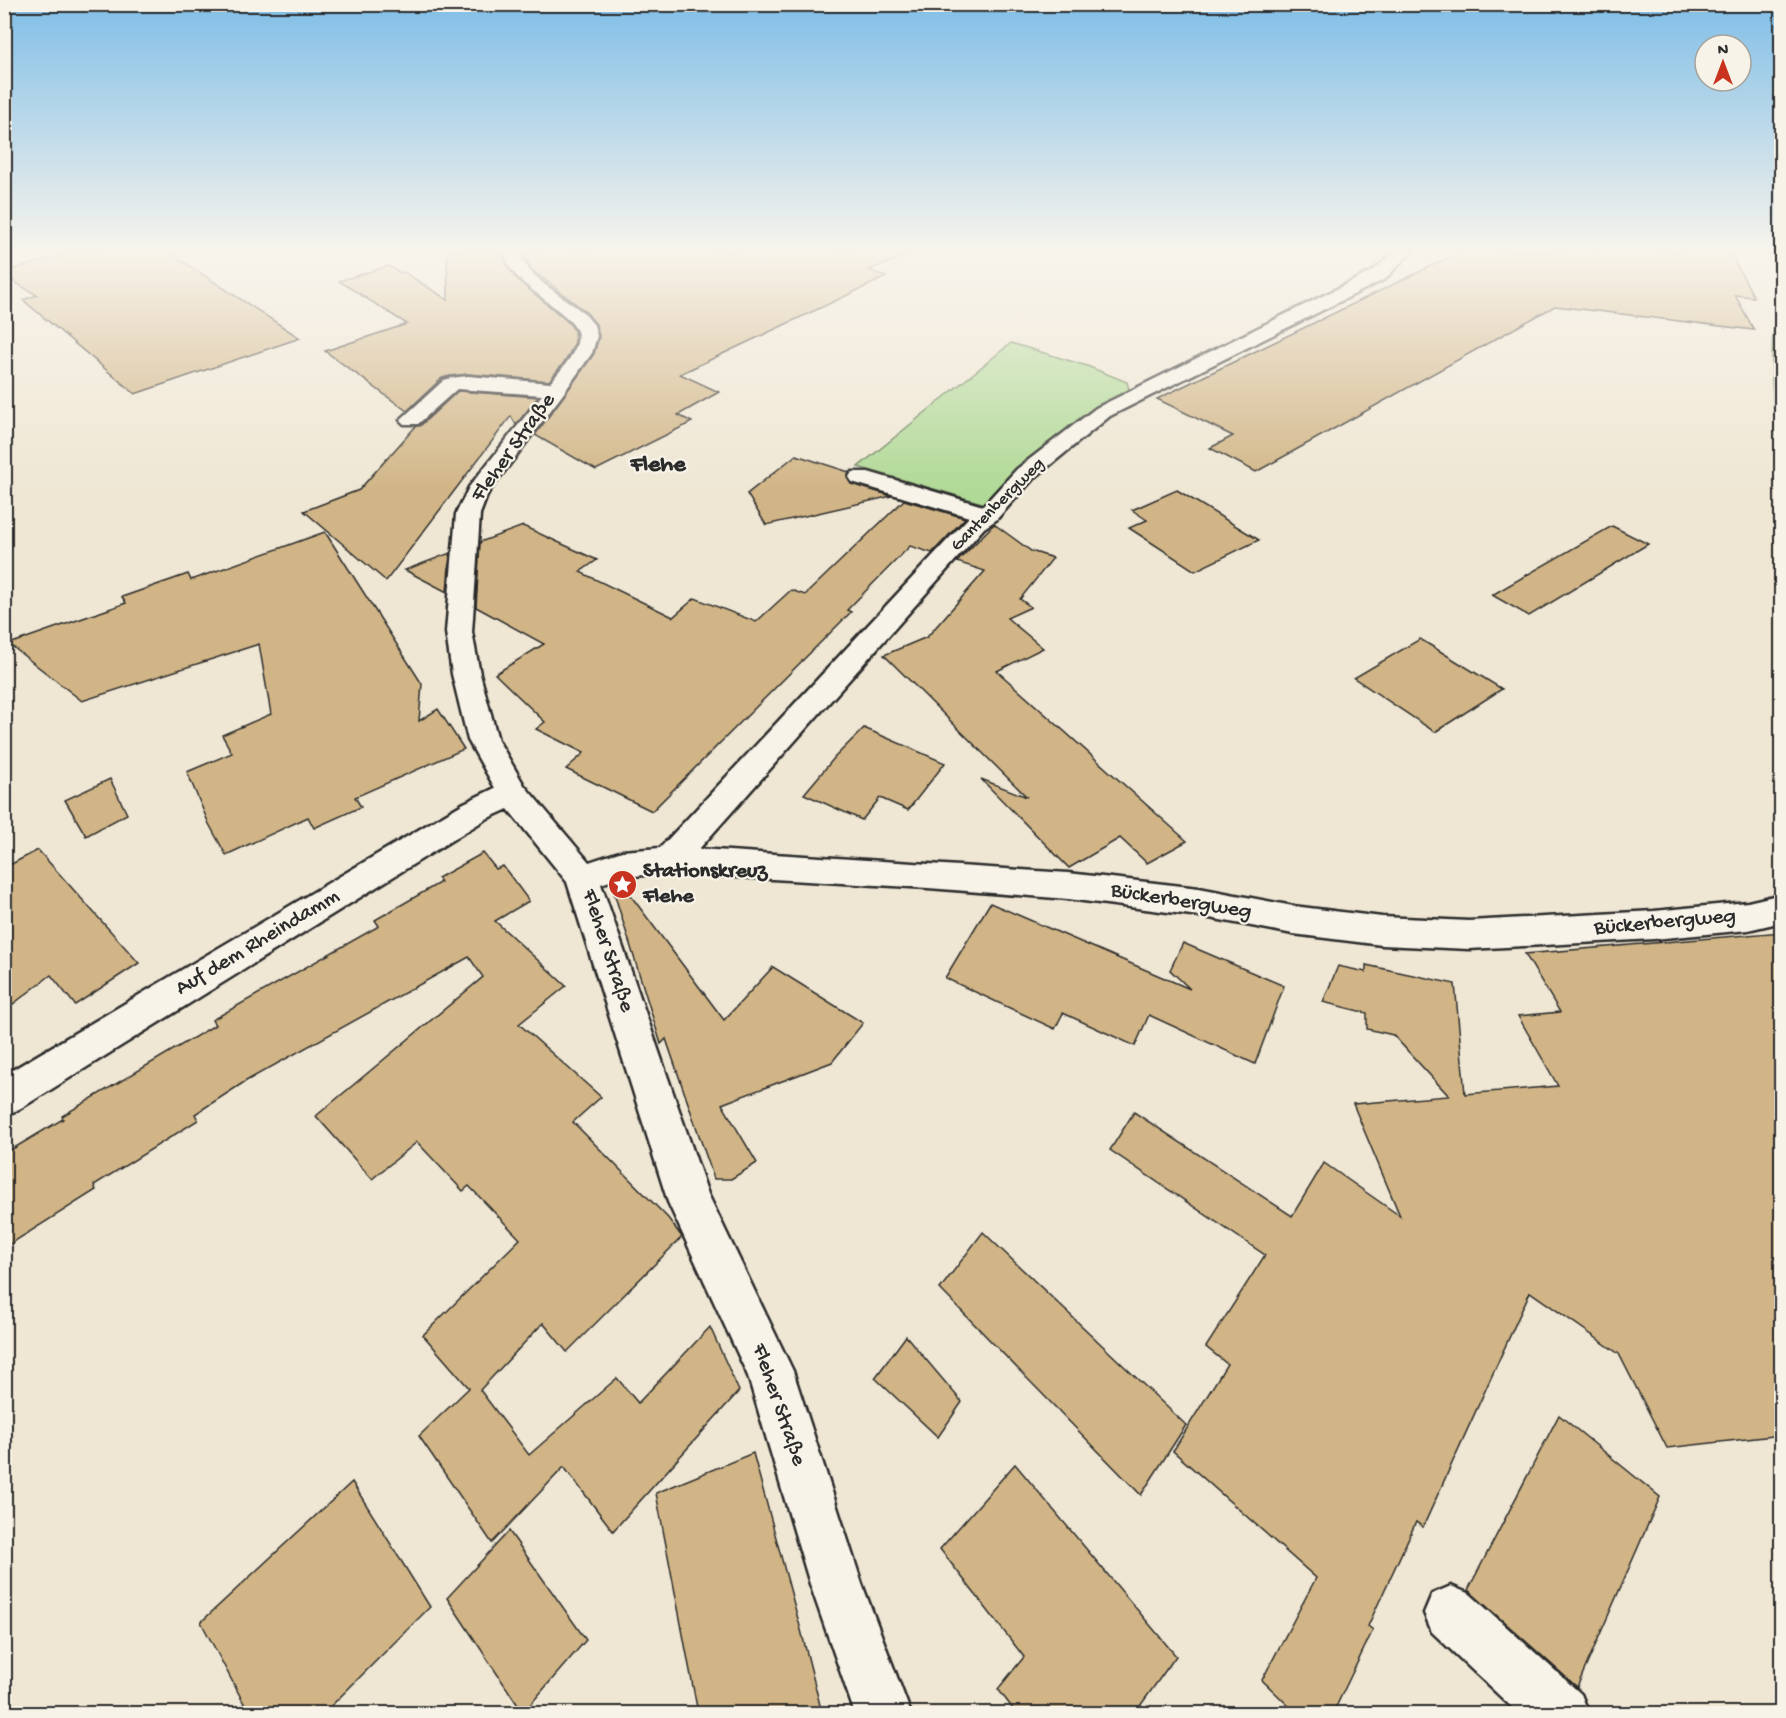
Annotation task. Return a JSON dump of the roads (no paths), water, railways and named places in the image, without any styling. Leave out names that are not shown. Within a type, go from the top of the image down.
[{"type":"street","name":"Fleher Straße","points":[[588,331],[582,353],[477,492],[468,514],[459,632],[464,664],[483,740],[513,793],[582,877],[689,1202],[770,1371],[836,1584],[883,1713]]},
{"type":"street","name":"Gantenbergweg","points":[[669,860],[976,523],[988,515],[1025,474],[1103,412],[1265,331]]},
{"type":"street","points":[[411,420],[451,384],[468,382],[556,390]]},
{"type":"street","points":[[860,477],[988,515]]},
{"type":"street","name":"Auf dem Rheindamm","points":[[4,1097],[475,811],[513,793]]},
{"type":"street","name":"Bückerbergweg","points":[[582,877],[622,864],[669,860],[1068,886],[1199,902],[1293,920],[1382,931],[1470,935],[1579,930],[1736,917],[1782,908]]},
{"type":"street","points":[[1451,1613],[1561,1713]]},
{"type":"place","name":"Stationskreuz Flehe","points":[[622,885]]},
{"type":"district","name":"Flehe","points":[[658,465]]}]
